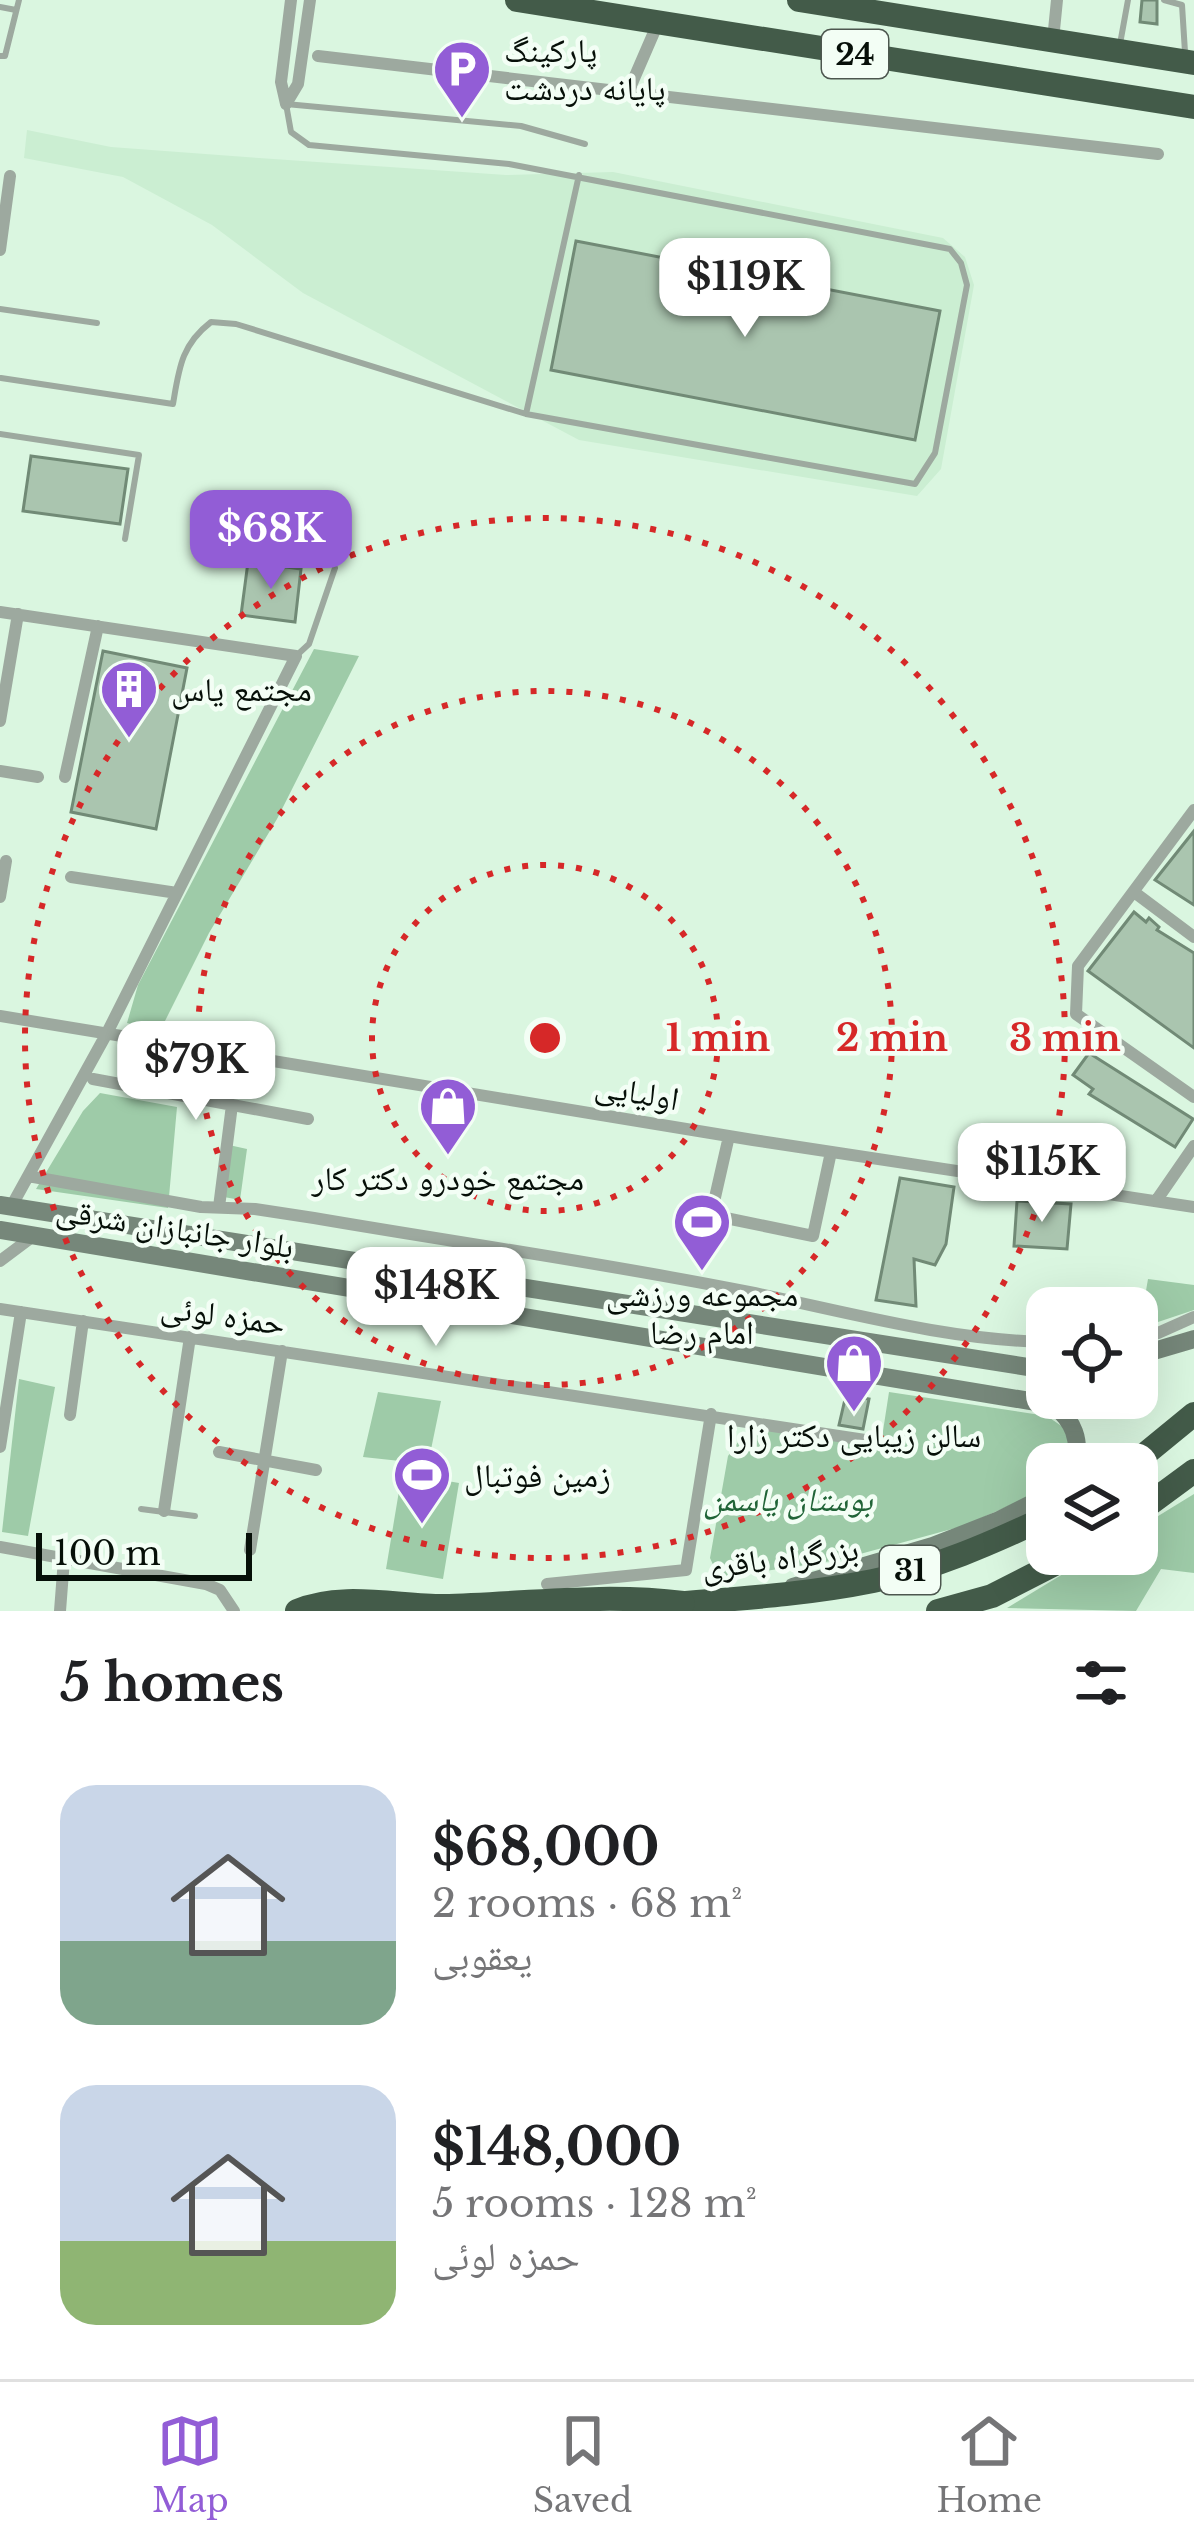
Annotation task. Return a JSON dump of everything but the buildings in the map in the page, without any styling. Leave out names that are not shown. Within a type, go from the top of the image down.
[{"type":"highway","name":"24","points":[[517,0],[1194,107]]},
{"type":"highway","name":"24","points":[[799,0],[1190,62]]},
{"type":"highway","points":[[1158,1444],[1194,1414]]},
{"type":"highway","points":[[1158,1499],[1193,1473]]},
{"type":"highway","name":"بزرگراه باقری","points":[[581,1611],[765,1597],[875,1581],[950,1558],[1026,1526]]},
{"type":"highway","name":"31","points":[[938,1611],[992,1596],[1033,1575]]},
{"type":"highway","points":[[293,1611],[346,1602],[446,1606],[595,1597],[683,1603]]},
{"type":"main road","name":"بلوار جانبازان شرقی","points":[[6,1206],[1026,1368]]},
{"type":"main road","name":"بلوار جانبازان شرقی","points":[[0,1230],[1026,1401]]},
{"type":"main road","points":[[1158,1349],[1194,1339]]},
{"type":"main road","points":[[765,1597],[827,1574],[933,1546],[1026,1507]]},
{"type":"street","points":[[286,104],[281,82],[290,0]]},
{"type":"street","points":[[286,104],[298,84],[310,0]]},
{"type":"street","points":[[1053,40],[1057,0]]},
{"type":"street","points":[[628,90],[658,23]]},
{"type":"street","points":[[318,56],[1158,154]]},
{"type":"street","points":[[0,250],[3,199],[10,176]]},
{"type":"street","points":[[0,612],[296,656],[107,1034],[28,1176],[6,1206]]},
{"type":"street","points":[[0,721],[17,614]]},
{"type":"street","points":[[65,777],[98,626]]},
{"type":"street","points":[[0,771],[38,777]]},
{"type":"street","points":[[1194,810],[1078,966],[1076,1014],[1194,1097]]},
{"type":"street","points":[[0,897],[6,861]]},
{"type":"street","points":[[71,877],[177,893]]},
{"type":"street","points":[[1133,892],[1194,937]]},
{"type":"street","name":"اولیایی","points":[[0,1016],[460,1097],[1194,1208]]},
{"type":"street","points":[[93,1079],[308,1119]]},
{"type":"street","points":[[219,1208],[232,1105]]},
{"type":"street","points":[[729,1136],[711,1215],[813,1236],[831,1152]]},
{"type":"street","points":[[1156,1201],[1194,1146]]},
{"type":"street","points":[[28,1176],[219,1208],[433,1235],[839,1314],[1026,1342]]},
{"type":"street","points":[[0,1261],[34,1236]]},
{"type":"street","name":"حمزه لوئی","points":[[0,1309],[865,1440]]},
{"type":"street","points":[[0,1447],[21,1312]]},
{"type":"street","points":[[1158,1333],[1194,1317]]},
{"type":"street","points":[[70,1415],[83,1321]]},
{"type":"street","points":[[164,1511],[190,1337]]},
{"type":"street","points":[[1017,1367],[1020,1342]]},
{"type":"street","points":[[250,1550],[282,1351]]},
{"type":"street","points":[[547,1584],[686,1570],[711,1414]]},
{"type":"street","points":[[218,1452],[316,1470]]},
{"type":"street","points":[[0,1547],[206,1584],[220,1590],[235,1611]]},
{"type":"street","points":[[60,1611],[64,1559]]},
{"type":"street","points":[[293,1611],[337,1602]]},
{"type":"lane","points":[[1118,51],[1128,0]]},
{"type":"lane","points":[[1164,0],[1181,5],[1190,62]]},
{"type":"lane","points":[[0,7],[18,5],[3,56]]},
{"type":"lane","points":[[0,32],[11,33]]},
{"type":"lane","points":[[1,379],[173,404],[182,353],[192,336],[211,322],[223,323],[526,415],[915,484],[935,453],[967,285],[961,263],[950,249],[509,164],[309,146],[291,132],[286,104],[521,126],[585,144]]},
{"type":"lane","points":[[526,415],[579,176]]},
{"type":"lane","points":[[0,309],[97,323]]},
{"type":"lane","points":[[0,434],[139,454],[125,539]]},
{"type":"lane","points":[[296,656],[309,644],[335,568]]},
{"type":"lane","points":[[141,1508],[195,1516]]},
{"type":"shaded area","points":[[27,130],[111,147],[259,158],[506,175],[613,172],[943,238],[965,257],[974,285],[941,469],[917,496],[579,440],[303,293],[212,225],[123,177],[24,158]]},
{"type":"green space","points":[[314,649],[359,656],[277,819],[209,933],[160,1031],[127,1023],[138,985]]},
{"type":"green space","points":[[100,1093],[177,1107],[168,1208],[36,1189],[83,1111]]},
{"type":"green space","points":[[229,1145],[247,1149],[240,1200],[224,1197]]},
{"type":"green space","points":[[1148,1279],[1194,1285],[1194,1310],[1158,1322],[1158,1287],[1147,1287]]},
{"type":"green space","points":[[19,1379],[55,1387],[28,1536],[2,1532]]},
{"type":"green space","points":[[378,1392],[441,1401],[428,1464],[363,1457]]},
{"type":"green space","name":"بوستان یاسمن","points":[[889,1392],[1026,1413],[1026,1419],[1051,1419],[1073,1434],[1074,1443],[1026,1443],[1026,1498],[963,1526],[838,1560],[719,1578],[710,1558],[728,1456],[741,1438],[760,1429],[881,1444]]},
{"type":"green space","name":"زمین فوتبال","points":[[402,1473],[459,1483],[443,1579],[386,1569]]},
{"type":"green space","points":[[1194,1494],[1194,1573],[1161,1569],[1158,1574],[1158,1516]]},
{"type":"green space","points":[[1061,1575],[1157,1575],[1136,1611],[1007,1608]]},
{"type":"place","name":"پارکینگ پایانه دردشت","points":[[462,120]]},
{"type":"place","name":"مجتمع یاس","points":[[129,740]]},
{"type":"place","name":"مجتمع خودرو دکتر کار","points":[[448,1157]]},
{"type":"place","name":"مجموعه ورزشی امام رضا","points":[[702,1273]]},
{"type":"place","name":"سالن زیبایی دکتر زارا","points":[[854,1414]]},
{"type":"place","name":"زمین فوتبال","points":[[422,1526]]}]
